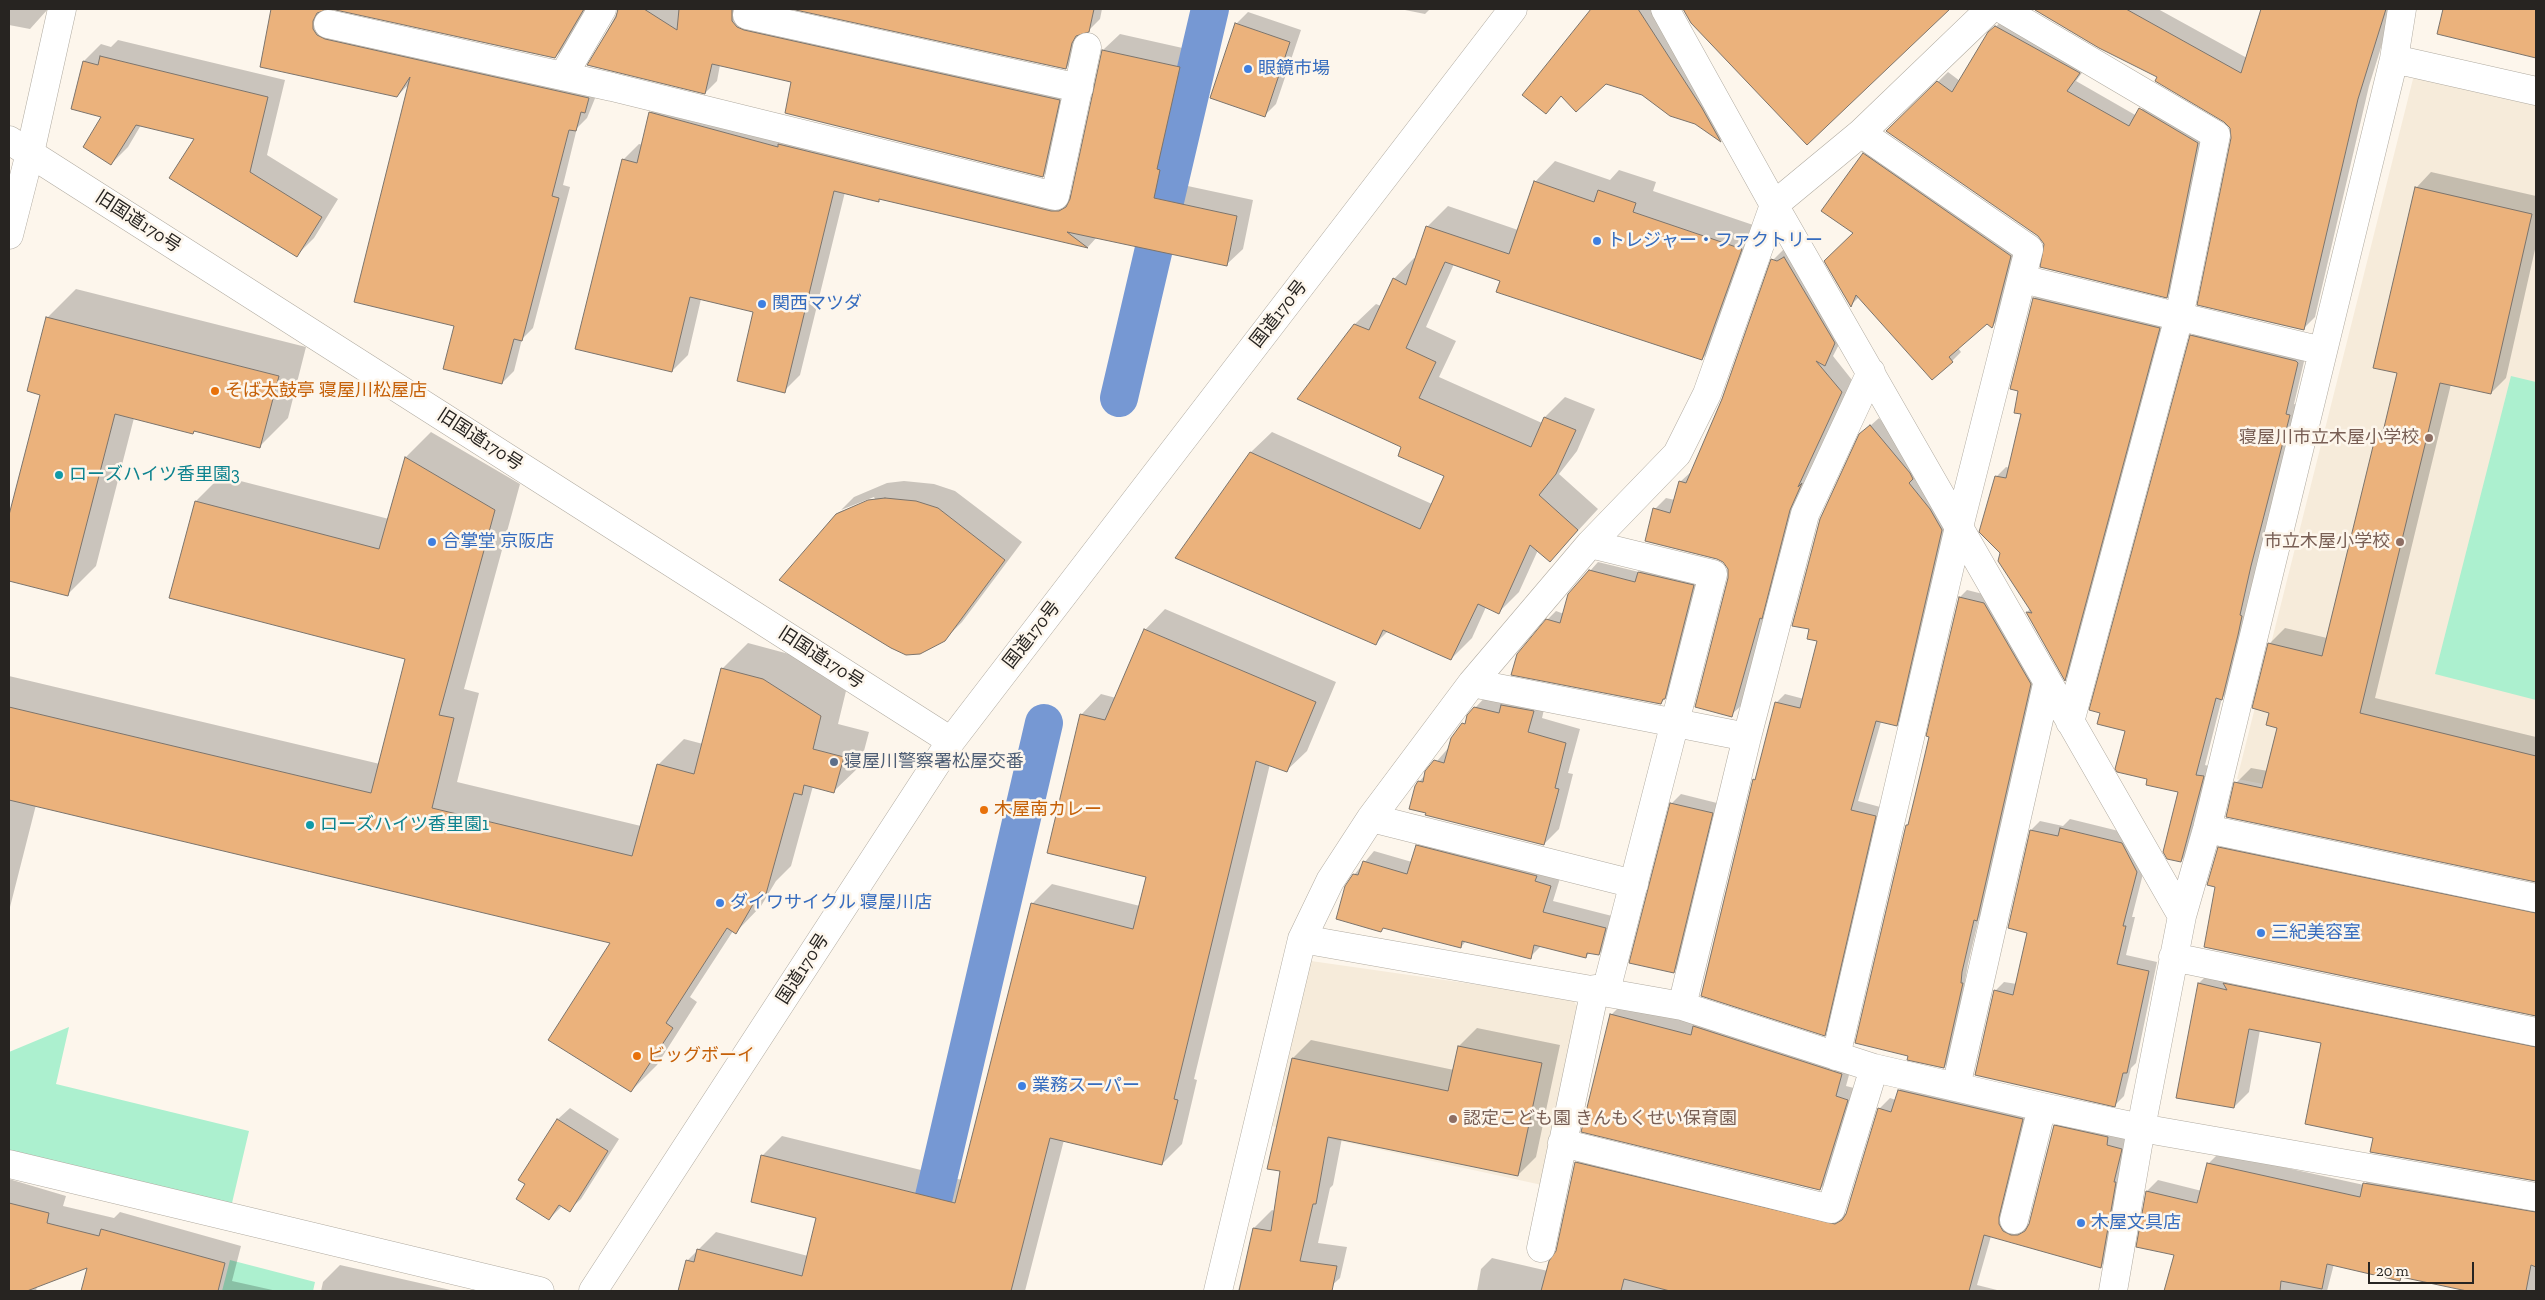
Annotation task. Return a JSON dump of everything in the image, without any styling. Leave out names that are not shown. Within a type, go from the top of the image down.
[{"type":"main road","points":[[9,235],[19,146],[62,9]]},
{"type":"main road","points":[[563,76],[602,9]]},
{"type":"main road","points":[[748,9],[747,15],[1079,88]]},
{"type":"main road","name":"国道170号","points":[[593,1291],[951,741],[1513,9]]},
{"type":"main road","points":[[1665,9],[1774,205],[1871,372],[2047,684],[2182,916]]},
{"type":"main road","points":[[1218,1291],[1302,939],[1330,881],[1371,818],[1472,683],[1590,544],[1677,454],[1707,394],[1774,205],[1861,133],[1990,9]]},
{"type":"main road","points":[[2002,9],[2216,135],[2179,317],[2070,722]]},
{"type":"main road","points":[[2113,1291],[2141,1128],[2182,916],[2207,829],[2394,59],[2402,9]]},
{"type":"main road","points":[[328,24],[563,76],[1055,196],[1087,47]]},
{"type":"main road","points":[[2394,59],[2536,91]]},
{"type":"main road","points":[[1836,1056],[1959,527],[2029,248],[1861,133]]},
{"type":"main road","name":"旧国道170号","points":[[19,146],[951,741]]},
{"type":"main road","points":[[2022,279],[2323,351]]},
{"type":"main road","points":[[1682,1006],[1747,737],[1805,514],[1871,372]]},
{"type":"main road","points":[[1541,1248],[1562,1143],[1600,990],[1634,884],[1713,574],[1590,544]]},
{"type":"main road","points":[[1472,683],[1747,737]]},
{"type":"main road","points":[[1956,1087],[2047,684]]},
{"type":"main road","points":[[1371,818],[1634,884]]},
{"type":"main road","points":[[2207,829],[2536,898]]},
{"type":"main road","points":[[1302,939],[1600,990],[1682,1006],[1874,1068],[2141,1128],[2536,1197]]},
{"type":"main road","points":[[2174,957],[2536,1032]]},
{"type":"main road","points":[[1562,1143],[1831,1209],[1874,1068]]},
{"type":"main road","points":[[2014,1220],[2042,1107]]},
{"type":"main road","points":[[9,1164],[540,1291]]},
{"type":"shaded area","name":"寝屋川市立木屋小学校","points":[[2426,72],[2536,97],[2536,837],[2237,779],[2413,79]]},
{"type":"shaded area","points":[[1311,961],[1571,998],[1580,1009],[1542,1185],[1262,1124],[1300,973]]},
{"type":"green space","points":[[2511,376],[2536,382],[2536,700],[2435,674]]},
{"type":"green space","points":[[69,1027],[56,1084],[249,1131],[228,1220],[9,1164],[9,1052]]},
{"type":"green space","points":[[230,1260],[315,1282],[313,1291],[222,1291]]},
{"type":"building","points":[[271,9],[330,9],[317,13],[313,21],[313,29],[317,35],[325,39],[589,98],[585,113],[581,112],[576,131],[569,130],[552,196],[559,198],[522,341],[514,339],[502,384],[443,369],[454,326],[354,302],[410,77],[397,97],[260,67]]},
{"type":"building","points":[[331,9],[584,9],[555,58]]},
{"type":"building","points":[[618,9],[644,9],[677,30],[679,9],[732,9],[732,21],[737,27],[744,30],[1060,100],[1043,177],[785,113],[791,82],[712,64],[705,94],[587,65],[616,17]]},
{"type":"building","points":[[791,9],[1094,9],[1089,32],[1076,36],[1072,43],[1066,69]]},
{"type":"building","points":[[1591,9],[1638,9],[1702,108],[1721,142],[1695,124],[1670,116],[1642,95],[1606,84],[1576,112],[1561,96],[1546,114],[1522,95]]},
{"type":"building","points":[[1683,9],[1950,9],[1807,145],[1691,23]]},
{"type":"building","points":[[2036,9],[2126,9],[2241,73],[2261,9],[2386,9],[2358,99],[2304,330],[2197,305],[2231,138],[2230,128],[2224,122],[2155,81],[2157,77],[2099,48]]},
{"type":"building","points":[[2443,9],[2536,9],[2536,58],[2437,34]]},
{"type":"building","points":[[1235,23],[1290,42],[1265,117],[1210,98]]},
{"type":"building","points":[[1995,26],[2080,73],[2067,91],[2129,126],[2139,108],[2198,143],[2167,298],[2040,267],[2044,244],[2038,236],[1886,131],[1937,81],[1952,92],[1988,32]]},
{"type":"building","points":[[1102,50],[1180,67],[1157,169],[1160,170],[1154,198],[1237,216],[1227,266],[1067,232],[1088,248],[879,199],[879,202],[834,191],[785,393],[737,381],[753,312],[690,297],[672,372],[575,349],[622,159],[637,163],[649,112],[778,147],[778,144],[1051,211],[1059,211],[1066,207],[1070,199]]},
{"type":"building","points":[[100,56],[268,97],[250,172],[322,217],[297,257],[169,178],[194,139],[136,125],[111,165],[83,147],[101,117],[71,109],[83,61],[98,65]]},
{"type":"building","points":[[1863,153],[2011,256],[1992,328],[1987,324],[1949,357],[1953,362],[1932,380],[1856,295],[1851,307],[1824,261],[1853,233],[1821,211]]},
{"type":"building","points":[[1534,181],[1594,202],[1598,190],[1636,203],[1633,212],[1742,249],[1702,360],[1496,292],[1500,281],[1445,262],[1406,348],[1436,362],[1419,398],[1531,447],[1544,417],[1576,430],[1556,474],[1539,495],[1578,530],[1550,562],[1530,545],[1499,614],[1478,604],[1451,660],[1383,630],[1376,645],[1175,558],[1250,452],[1420,529],[1444,476],[1398,456],[1401,447],[1297,399],[1354,324],[1369,330],[1393,278],[1406,285],[1426,226],[1509,254]]},
{"type":"building","points":[[2415,187],[2532,214],[2491,394],[2440,383],[2360,713],[2536,756],[2536,882],[2226,817],[2234,782],[2262,788],[2277,728],[2266,725],[2269,713],[2252,708],[2268,643],[2322,656],[2376,434],[2382,436],[2397,373],[2373,368]]},
{"type":"building","points":[[1784,257],[1835,343],[1825,366],[1816,361],[1842,392],[1798,487],[1802,483],[1790,510],[1762,619],[1760,618],[1732,717],[1695,707],[1728,578],[1728,569],[1723,562],[1717,559],[1645,541],[1653,508],[1670,513],[1679,481],[1686,483],[1722,399],[1771,259],[1777,261]]},
{"type":"building","points":[[2033,298],[2160,328],[2065,681],[2026,612],[2032,613],[1998,561],[2000,553],[1979,532],[1995,476],[2006,478],[2021,414],[2014,413],[2018,391],[2010,389]]},
{"type":"building","name":"ローズハイツ香里園3","points":[[46,317],[279,376],[260,448],[194,431],[193,434],[115,414],[68,596],[9,581],[9,515],[40,395],[27,391]]},
{"type":"building","points":[[2190,335],[2298,363],[2286,414],[2290,415],[2251,566],[2240,615],[2242,616],[2238,635],[2222,700],[2216,698],[2196,775],[2204,776],[2181,862],[2167,859],[2163,852],[2178,792],[2146,785],[2147,779],[2117,772],[2115,769],[2125,731],[2097,724],[2100,713],[2089,710]]},
{"type":"building","points":[[1870,425],[1910,473],[1913,479],[1909,483],[1930,509],[1942,530],[1897,726],[1876,721],[1851,810],[1876,816],[1825,1036],[1701,996],[1753,779],[1755,780],[1775,702],[1800,708],[1817,641],[1807,639],[1809,629],[1792,626],[1820,519],[1859,434]]},
{"type":"building","points":[[405,457],[495,510],[439,715],[454,718],[432,808],[632,856],[657,764],[694,774],[721,668],[763,679],[821,716],[813,749],[844,757],[834,793],[804,785],[802,795],[794,793],[766,894],[760,892],[736,934],[727,928],[666,1023],[673,1028],[631,1092],[548,1040],[610,943],[9,800],[9,707],[371,793],[405,659],[169,598],[195,501],[379,549]]},
{"type":"building","points":[[885,498],[916,501],[938,508],[1005,560],[945,641],[920,654],[906,655],[891,648],[779,580],[836,514],[868,500]]},
{"type":"building","points":[[1589,570],[1635,582],[1638,572],[1694,585],[1665,699],[1663,699],[1661,704],[1511,675],[1517,654],[1546,619],[1560,623],[1568,594]]},
{"type":"building","points":[[1959,597],[1984,603],[2031,684],[1977,921],[1974,920],[1962,972],[1961,983],[1963,983],[1944,1068],[1907,1060],[1908,1056],[1855,1043],[1906,825],[1908,825],[1929,737],[1926,736]]},
{"type":"building","points":[[1144,629],[1316,702],[1287,772],[1256,761],[1174,1099],[1178,1100],[1162,1165],[1050,1138],[1011,1291],[678,1291],[686,1260],[694,1262],[697,1249],[802,1276],[816,1218],[751,1202],[761,1155],[955,1203],[1031,903],[1133,929],[1146,877],[1047,853],[1080,714],[1105,720]]},
{"type":"building","points":[[1501,705],[1534,711],[1528,732],[1566,743],[1555,788],[1559,789],[1544,845],[1425,815],[1426,813],[1409,809],[1418,781],[1423,782],[1425,771],[1434,760],[1444,763],[1451,738],[1462,723],[1465,724],[1467,715],[1474,707],[1499,713]]},
{"type":"building","points":[[1670,803],[1713,813],[1674,973],[1629,963]]},
{"type":"building","points":[[2060,828],[2122,843],[2137,872],[2123,926],[2126,926],[2117,964],[2149,971],[2127,1073],[2123,1073],[2115,1107],[1975,1075],[1994,990],[2013,995],[2027,933],[2008,928],[2030,830],[2058,836]]},
{"type":"building","points":[[1416,845],[1537,876],[1535,881],[1551,886],[1543,912],[1606,928],[1599,955],[1587,953],[1586,958],[1534,945],[1531,959],[1462,941],[1461,948],[1383,928],[1381,932],[1336,919],[1345,886],[1353,874],[1358,875],[1363,861],[1407,874]]},
{"type":"building","points":[[2218,847],[2536,913],[2536,1016],[2204,947],[2215,887],[2207,885]]},
{"type":"building","points":[[2198,983],[2227,990],[2223,983],[2536,1047],[2536,1181],[2370,1152],[2373,1138],[2305,1124],[2321,1043],[2249,1029],[2234,1108],[2176,1098]]},
{"type":"building","points":[[1610,1014],[1691,1035],[1693,1026],[1842,1074],[1836,1096],[1848,1100],[1820,1190],[1581,1132]]},
{"type":"building","points":[[1458,1046],[1542,1063],[1518,1176],[1328,1137],[1316,1204],[1313,1204],[1300,1261],[1337,1266],[1332,1291],[1239,1291],[1253,1228],[1271,1231],[1280,1171],[1267,1169],[1292,1058],[1448,1091]]},
{"type":"building","points":[[1898,1090],[2023,1119],[1999,1217],[1999,1224],[2003,1231],[2011,1235],[2018,1235],[2025,1231],[2029,1224],[2054,1125],[2108,1137],[2107,1145],[2122,1149],[2114,1182],[2116,1182],[2101,1268],[1984,1235],[1969,1291],[1670,1291],[1624,1279],[1621,1291],[1541,1291],[1549,1261],[1556,1251],[1575,1162],[1835,1224],[1842,1220],[1846,1214],[1878,1108],[1891,1112]]},
{"type":"building","points":[[557,1119],[608,1151],[570,1212],[559,1205],[549,1220],[516,1199],[525,1184],[518,1180]]},
{"type":"building","points":[[2207,1163],[2360,1197],[2363,1183],[2536,1212],[2536,1267],[2531,1265],[2526,1291],[2467,1291],[2401,1277],[2400,1281],[2327,1264],[2322,1289],[2281,1281],[2280,1291],[2164,1291],[2174,1255],[2136,1247],[2146,1191],[2197,1203]]},
{"type":"building","points":[[9,1203],[49,1213],[47,1223],[99,1236],[101,1229],[225,1263],[218,1291],[81,1291],[87,1268],[27,1291],[9,1291]]},
{"type":"waterway","points":[[1119,398],[1210,9]]},
{"type":"waterway","points":[[912,1291],[1044,723]]},
{"type":"place","name":"眼鏡市場","points":[[1248,69]]},
{"type":"place","name":"トレジャー・ファクトリー","points":[[1597,241]]},
{"type":"place","name":"関西マツダ","points":[[762,304]]},
{"type":"place","name":"そば太鼓亭 寝屋川松屋店","points":[[215,391]]},
{"type":"place","name":"寝屋川市立木屋小学校","points":[[2429,438]]},
{"type":"place","name":"ローズハイツ香里園3","points":[[59,475]]},
{"type":"place","name":"合掌堂 京阪店","points":[[432,542]]},
{"type":"place","name":"市立木屋小学校","points":[[2400,542]]},
{"type":"place","name":"寝屋川警察署松屋交番","points":[[834,762]]},
{"type":"place","name":"木屋南カレー","points":[[984,810]]},
{"type":"place","name":"ローズハイツ香里園1","points":[[310,825]]},
{"type":"place","name":"ダイワサイクル 寝屋川店","points":[[720,903]]},
{"type":"place","name":"三紀美容室","points":[[2261,933]]},
{"type":"place","name":"ビッグボーイ","points":[[637,1056]]},
{"type":"place","name":"業務スーパー","points":[[1022,1086]]},
{"type":"place","name":"認定こども園 きんもくせい保育園","points":[[1453,1119]]},
{"type":"place","name":"木屋文具店","points":[[2081,1223]]}]
